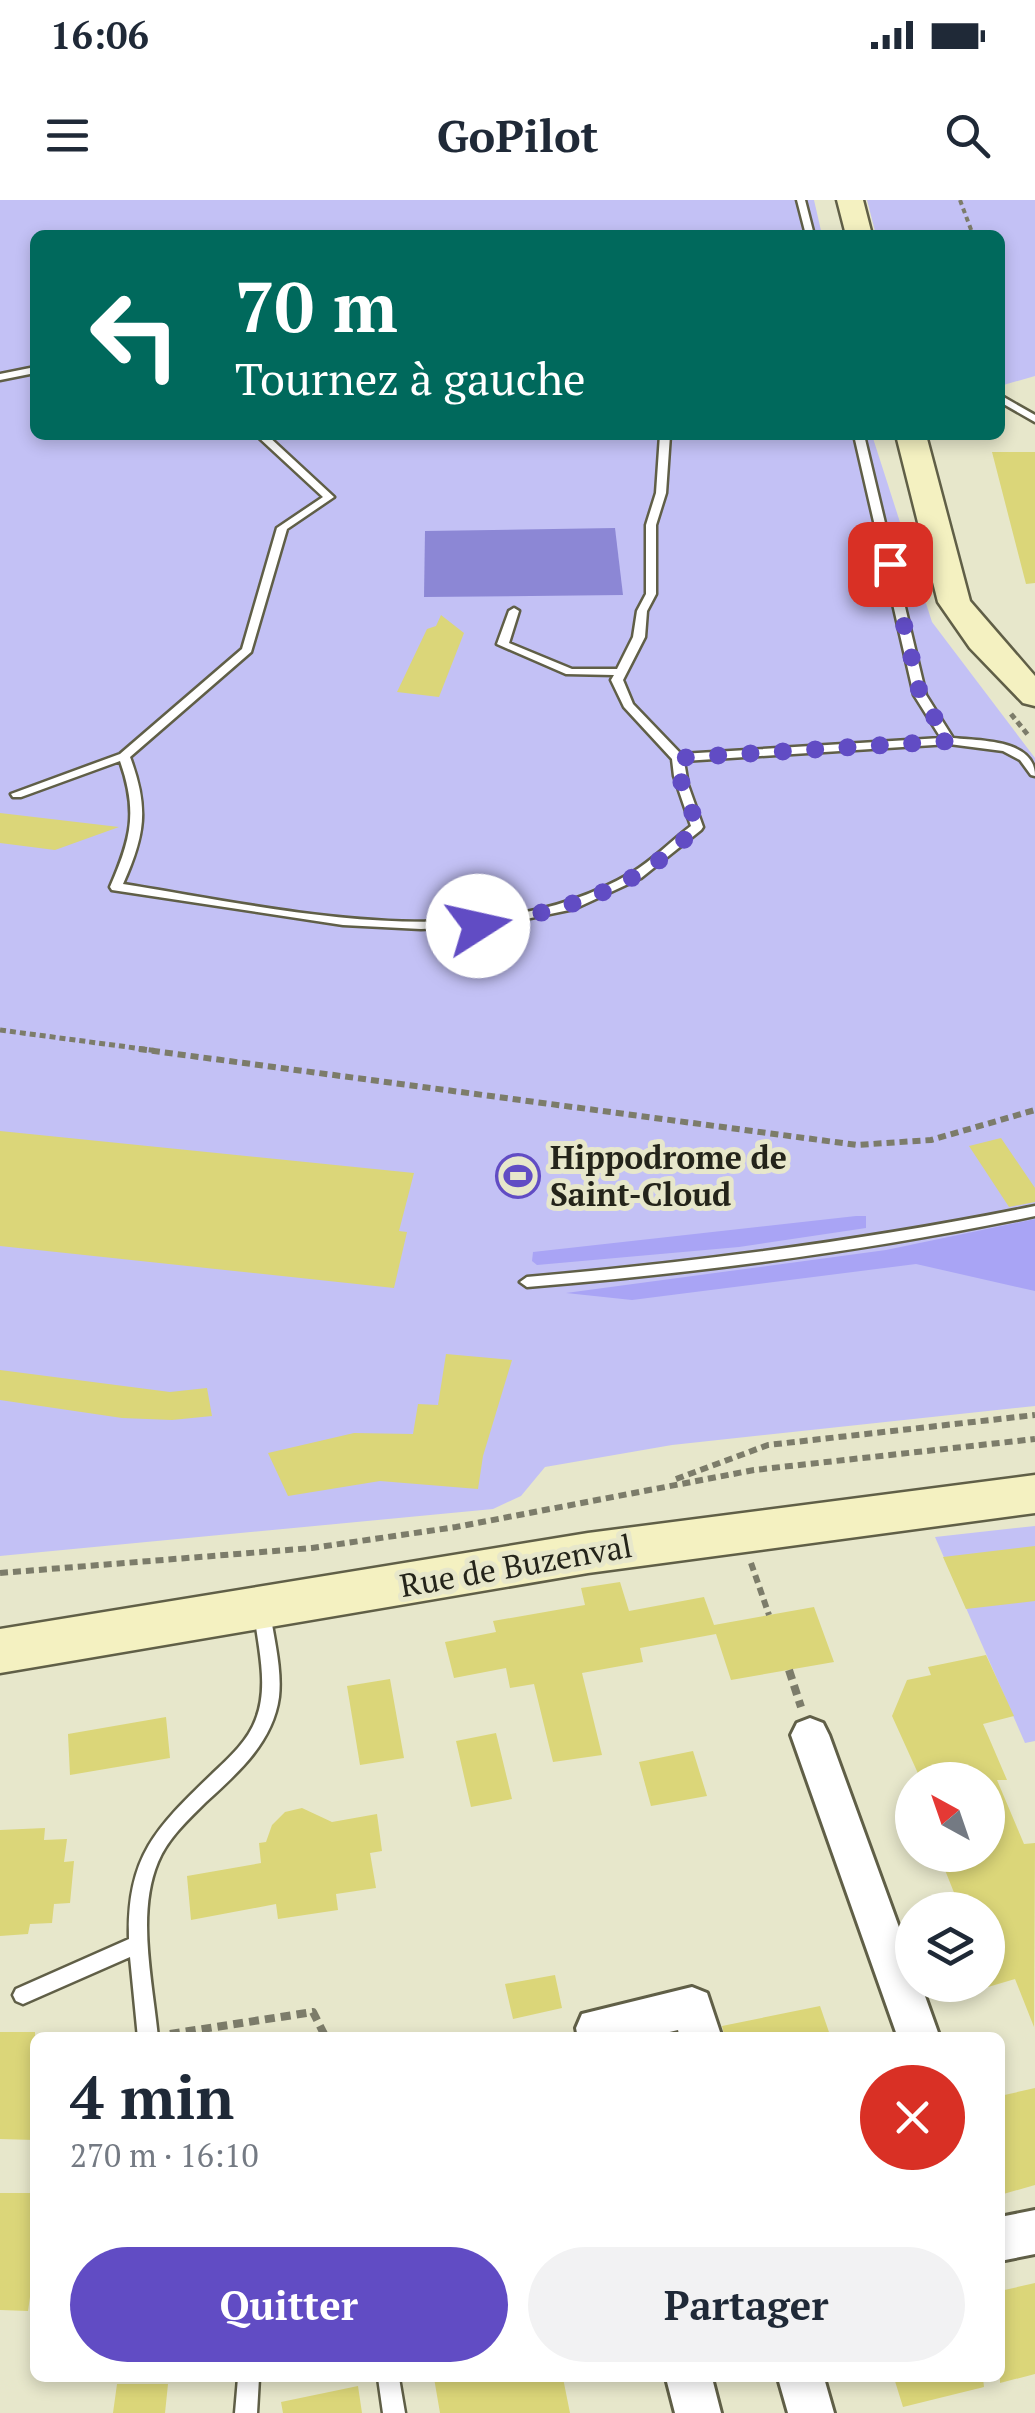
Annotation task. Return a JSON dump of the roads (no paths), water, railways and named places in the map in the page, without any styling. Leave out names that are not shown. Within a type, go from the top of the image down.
[{"type":"main road","points":[[850,200],[858,230]]},
{"type":"main road","points":[[912,440],[954,602],[982,641],[1035,696]]},
{"type":"main road","name":"Rue de Buzenval","points":[[0,1652],[262,1612],[739,1529],[1035,1494]]},
{"type":"street","points":[[810,1735],[917,2032]]},
{"type":"street","points":[[598,2032],[597,2028],[692,2007],[699,2032]]},
{"type":"street","points":[[1005,2238],[1035,2232]]},
{"type":"street","points":[[690,2382],[698,2413]]},
{"type":"street","points":[[802,2382],[812,2413]]},
{"type":"lane","points":[[802,200],[809,230]]},
{"type":"lane","points":[[0,377],[30,371]]},
{"type":"lane","points":[[1005,401],[1035,418]]},
{"type":"lane","points":[[16,794],[124,756],[247,650],[282,528],[329,498],[265,440]]},
{"type":"lane","points":[[124,756],[140,798],[139,832],[116,887],[375,924],[478,926],[555,912],[653,869],[696,828],[691,800],[677,780],[678,758],[628,705],[617,680],[640,637],[642,611],[651,594],[651,524],[660,493],[665,440]]},
{"type":"lane","points":[[860,440],[920,694],[949,741]]},
{"type":"lane","points":[[514,612],[503,644],[570,672],[620,672]]},
{"type":"lane","points":[[678,758],[949,741],[1006,748],[1024,758],[1035,772]]},
{"type":"lane","points":[[526,1282],[659,1272],[880,1242],[1035,1212]]},
{"type":"lane","points":[[148,2032],[138,1904],[149,1860],[174,1817],[259,1732],[270,1698],[262,1612]]},
{"type":"lane","points":[[22,1995],[141,1943]]},
{"type":"lane","points":[[246,2413],[250,2382]]},
{"type":"lane","points":[[390,2382],[394,2413]]},
{"type":"place","name":"Hippodrome de Saint-Cloud","points":[[518,1176]]}]
